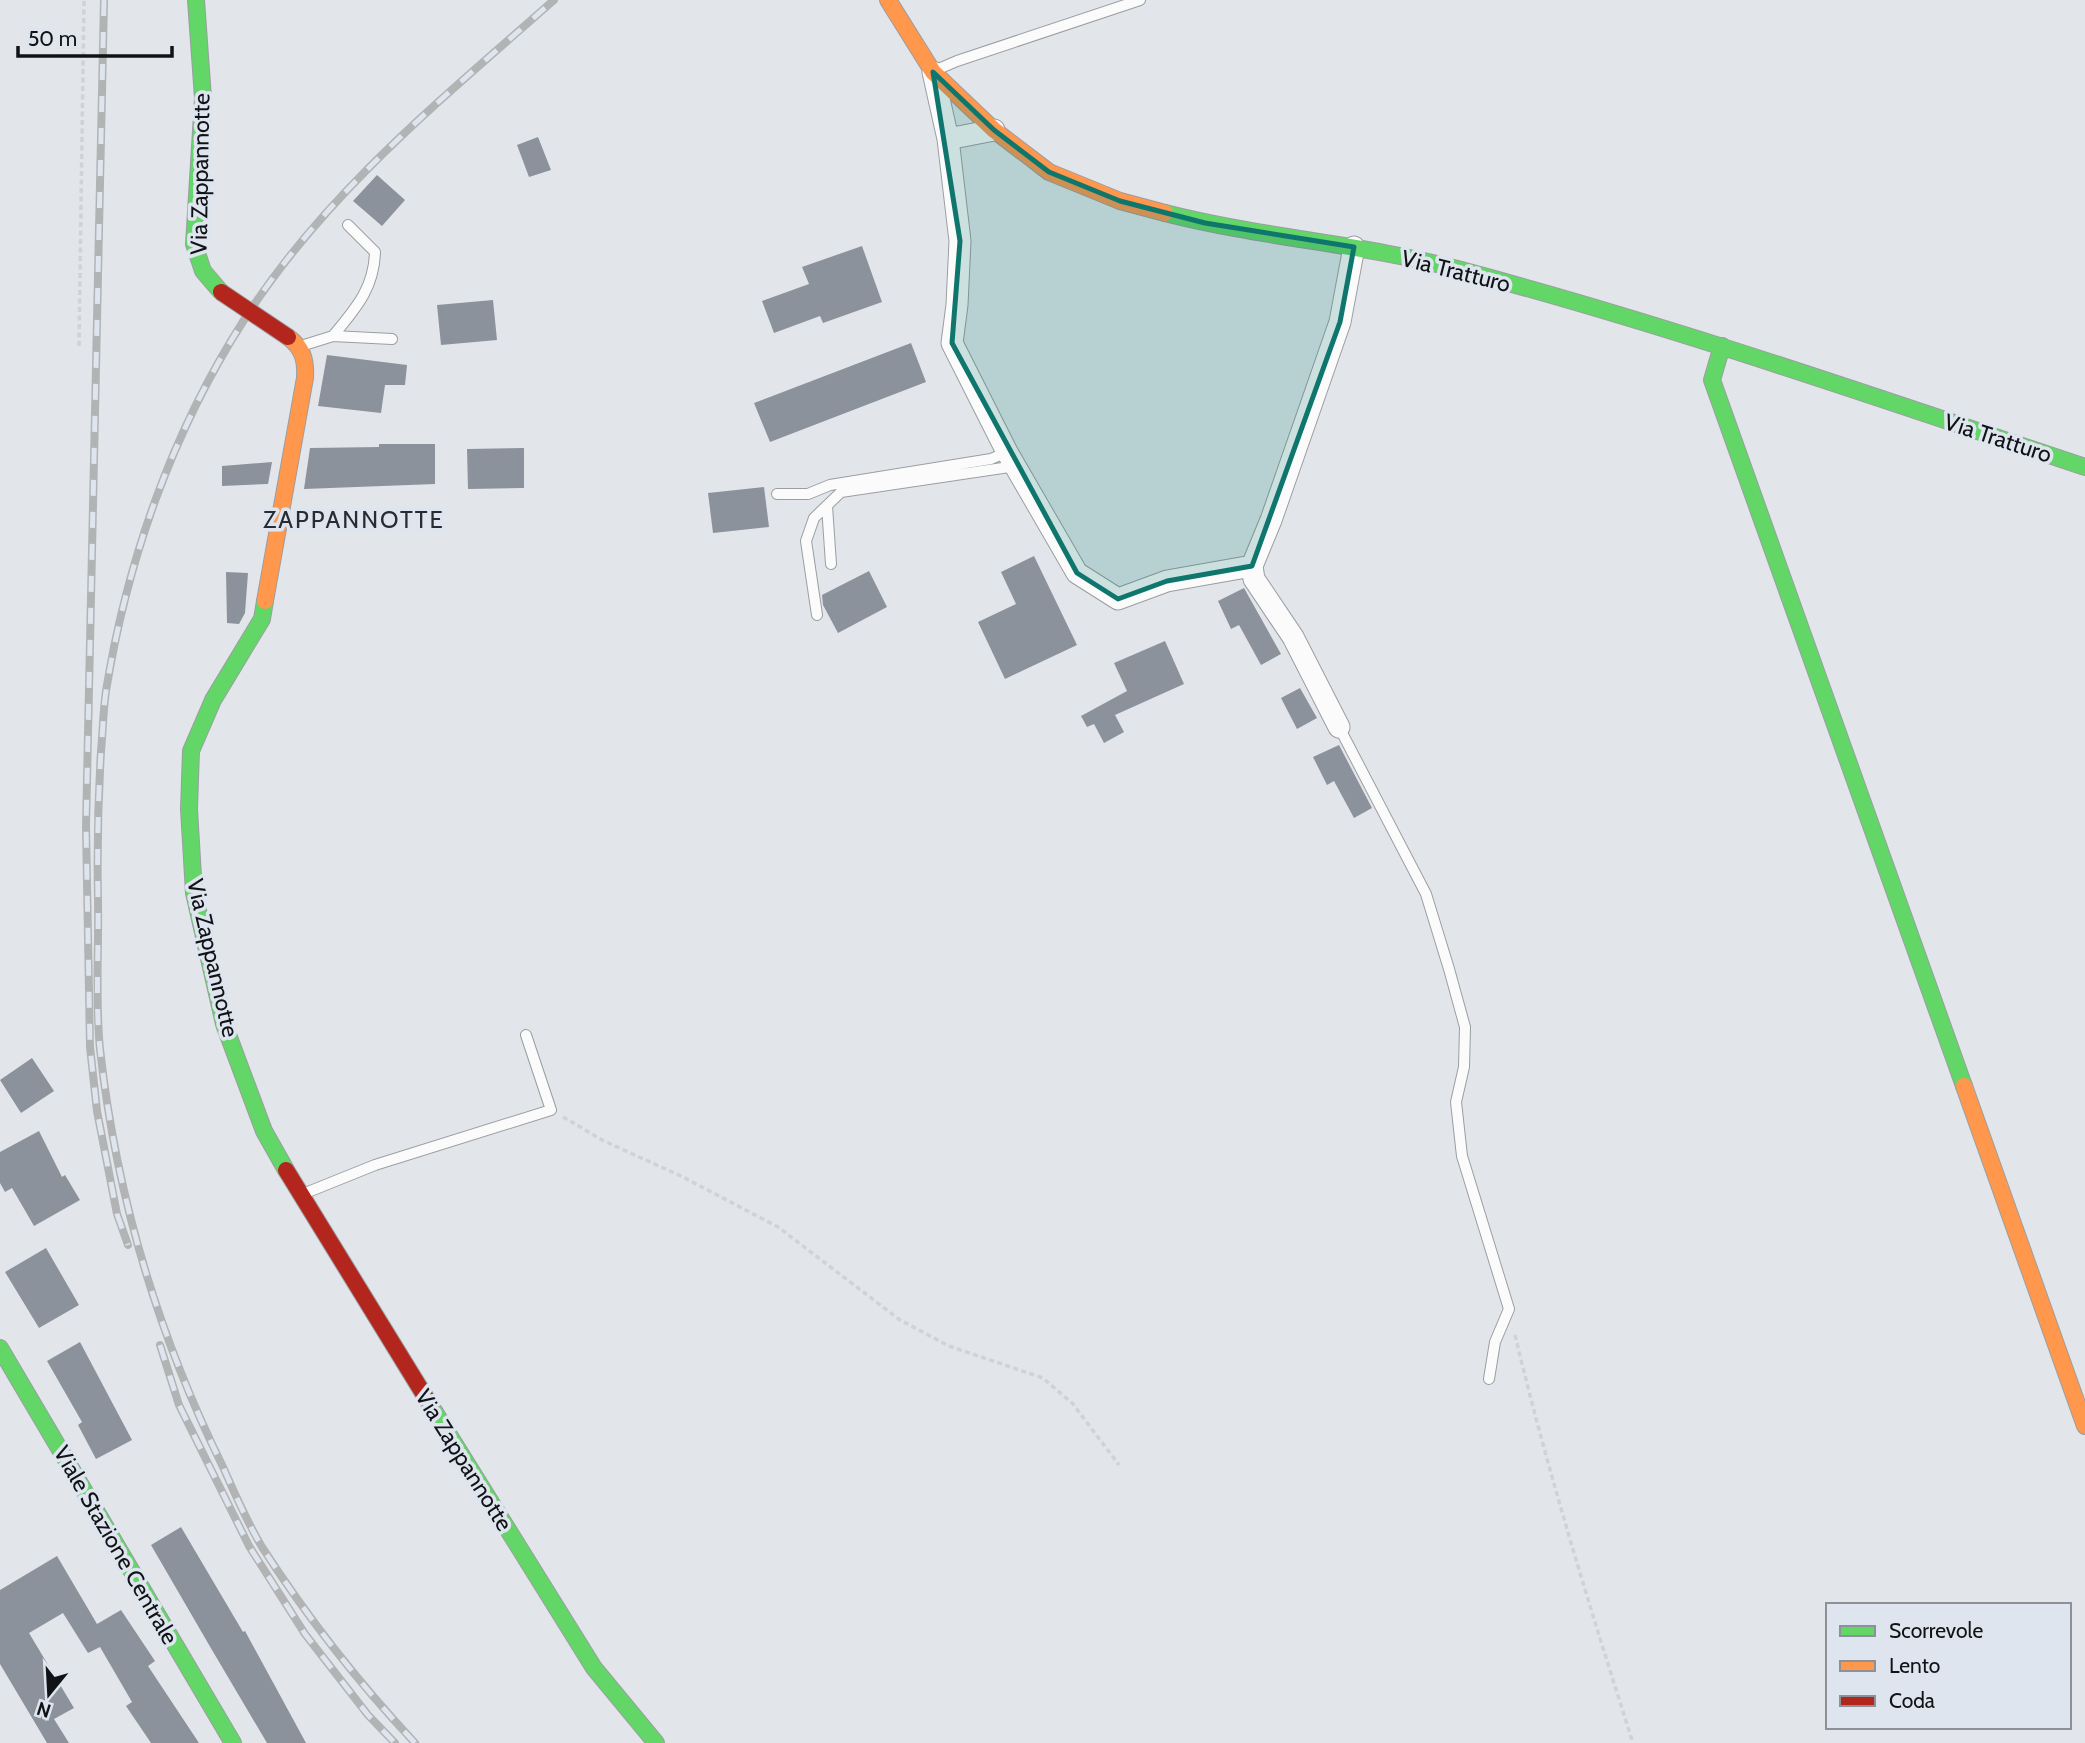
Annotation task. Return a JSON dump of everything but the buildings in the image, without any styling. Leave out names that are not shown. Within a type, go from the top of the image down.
[{"type":"street","name":"Via Zappannotte","points":[[196,0],[203,98],[194,244],[198,263],[204,276],[221,292],[294,341],[307,362],[262,619],[213,700],[191,751],[189,809],[194,893],[224,1024],[264,1131],[300,1195],[594,1668],[656,1743]]},
{"type":"street","name":"Via Tratturo","points":[[888,0],[933,72],[994,130],[1049,172],[1120,201],[1205,223],[1354,247],[1459,269],[1722,346],[2085,467]]},
{"type":"street","points":[[933,72],[948,139],[960,241],[953,343],[1012,459],[1077,573],[1118,599],[1167,581],[1252,566]]},
{"type":"street","points":[[948,139],[994,130]]},
{"type":"street","points":[[1339,727],[1293,637],[1254,579],[1252,566],[1271,520],[1340,323],[1354,247]]},
{"type":"street","points":[[1722,346],[1712,380],[2085,1426]]},
{"type":"street","name":"Viale Stazione Centrale","points":[[0,1348],[233,1743]]},
{"type":"lane","points":[[933,72],[957,61],[1140,0]]},
{"type":"lane","points":[[332,336],[361,302],[375,271],[375,252],[348,225]]},
{"type":"lane","points":[[294,341],[332,336],[392,338]]},
{"type":"lane","points":[[776,494],[808,494],[830,485],[991,459],[1012,459]]},
{"type":"lane","points":[[817,615],[806,541],[814,518],[841,492],[1012,459]]},
{"type":"lane","points":[[827,506],[831,564]]},
{"type":"lane","points":[[1339,727],[1426,894],[1465,1027],[1464,1067],[1456,1102],[1462,1156],[1509,1309],[1494,1342],[1489,1379]]},
{"type":"lane","points":[[300,1195],[375,1166],[551,1110],[526,1035]]},
{"type":"path","points":[[79,346],[84,0]]},
{"type":"path","points":[[551,1110],[604,1141],[681,1176],[778,1227],[900,1320],[948,1346],[1042,1378],[1073,1404],[1119,1465]]},
{"type":"path","points":[[1509,1309],[1533,1409],[1573,1553],[1633,1743]]},
{"type":"highlighted area","points":[[933,72],[994,130],[1049,172],[1120,201],[1205,223],[1354,247],[1340,322],[1252,566],[1167,581],[1118,599],[1077,573],[952,343],[960,241]]},
{"type":"railway","points":[[104,0],[86,826],[90,1047],[97,1111],[117,1214],[128,1245]]},
{"type":"railway","points":[[415,1743],[334,1648],[297,1599],[257,1537],[241,1508],[179,1367],[143,1263],[117,1157],[100,1049],[97,993],[98,826],[104,713],[126,594],[156,499],[195,407],[244,320],[276,274],[348,189],[428,111],[554,0]]},
{"type":"railway","points":[[160,1345],[179,1405],[249,1546],[305,1634],[368,1715],[395,1743]]},
{"type":"traffic: fast","points":[[196,0],[203,98],[194,244],[203,271],[221,292]]},
{"type":"traffic: fast","points":[[1165,213],[1461,270],[1774,364],[2085,467]]},
{"type":"traffic: fast","points":[[1722,346],[1712,380],[1964,1086]]},
{"type":"traffic: fast","points":[[265,601],[262,619],[213,700],[191,751],[189,809],[194,893],[224,1024],[264,1131],[286,1170]]},
{"type":"traffic: fast","points":[[0,1348],[233,1743]]},
{"type":"traffic: fast","points":[[431,1406],[594,1668],[656,1743]]},
{"type":"traffic: slow","points":[[888,0],[933,72],[994,130],[1049,172],[1120,201],[1165,213]]},
{"type":"traffic: slow","points":[[265,601],[305,378],[302,355],[288,337]]},
{"type":"traffic: slow","points":[[1964,1086],[2085,1426]]},
{"type":"traffic: jam","points":[[221,292],[288,337]]},
{"type":"traffic: jam","points":[[286,1170],[431,1406]]},
{"type":"district","name":"ZAPPANNOTTE","points":[[354,519]]}]
